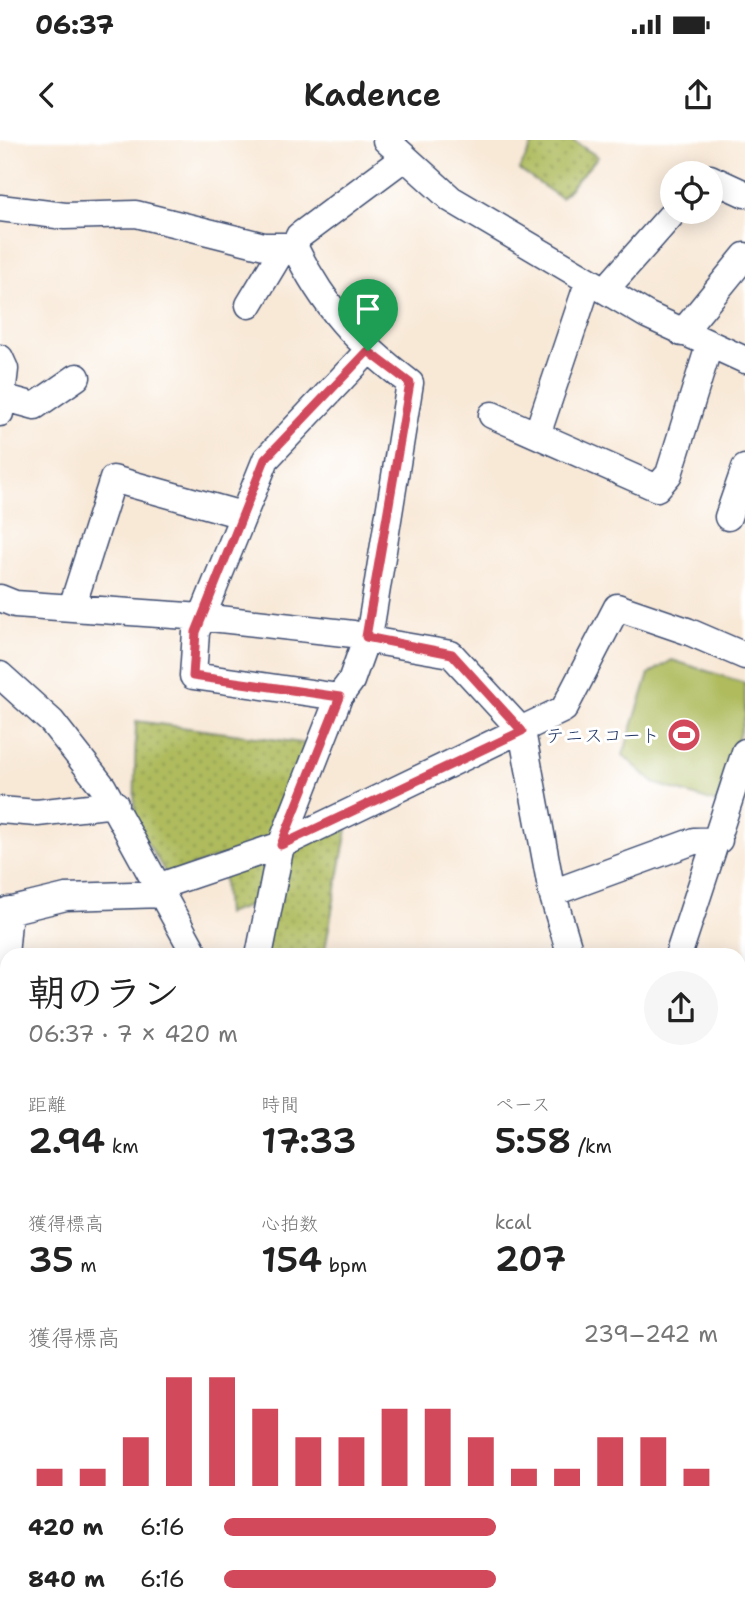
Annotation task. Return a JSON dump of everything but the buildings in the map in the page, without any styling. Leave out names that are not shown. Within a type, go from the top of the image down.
[{"type":"street","points":[[249,305],[289,246],[396,148],[451,199],[682,333],[745,360]]},
{"type":"street","points":[[723,184],[745,194]]},
{"type":"street","points":[[0,208],[65,216],[136,214],[264,246],[289,246]]},
{"type":"street","points":[[537,435],[597,286],[662,224]]},
{"type":"street","points":[[261,948],[281,845],[340,697],[351,681],[366,637],[410,383],[368,351],[327,305],[289,246]]},
{"type":"street","points":[[682,333],[745,256]]},
{"type":"street","points":[[492,415],[657,488],[668,474],[709,346]]},
{"type":"street","points":[[340,697],[193,676],[196,632],[242,515],[272,449],[368,351]]},
{"type":"street","points":[[0,358],[5,369],[1,405],[35,406],[76,377]]},
{"type":"street","points":[[728,517],[745,468]]},
{"type":"street","points":[[72,607],[113,479],[242,515]]},
{"type":"street","points":[[0,598],[15,604],[202,617],[366,637],[452,654],[522,731],[552,893],[569,948]]},
{"type":"street","points":[[3,948],[4,911],[66,897],[162,890],[281,845],[564,709],[617,607],[687,631],[745,656]]},
{"type":"street","points":[[0,676],[52,722],[115,804],[192,948]]},
{"type":"street","points":[[681,948],[719,840],[745,752]]},
{"type":"street","points":[[0,810],[37,813],[115,804]]},
{"type":"street","points":[[552,893],[694,841],[719,840]]},
{"type":"green space","points":[[535,140],[572,140],[598,157],[561,198],[519,170]]},
{"type":"green space","name":"テニスコート","points":[[672,660],[745,683],[745,716],[717,803],[654,783],[623,755],[649,674]]},
{"type":"green space","points":[[136,721],[317,745],[278,836],[167,875],[134,821]]},
{"type":"green space","points":[[349,818],[325,948],[265,948],[284,855]]},
{"type":"green space","points":[[277,850],[266,900],[226,914],[223,868]]},
{"type":"place","name":"テニスコート","points":[[684,735]]},
{"type":"route","points":[[368,351],[410,383],[371,625],[366,637],[452,654],[507,718],[522,731],[281,845],[340,697],[193,676],[196,632],[265,459],[368,351]]}]
